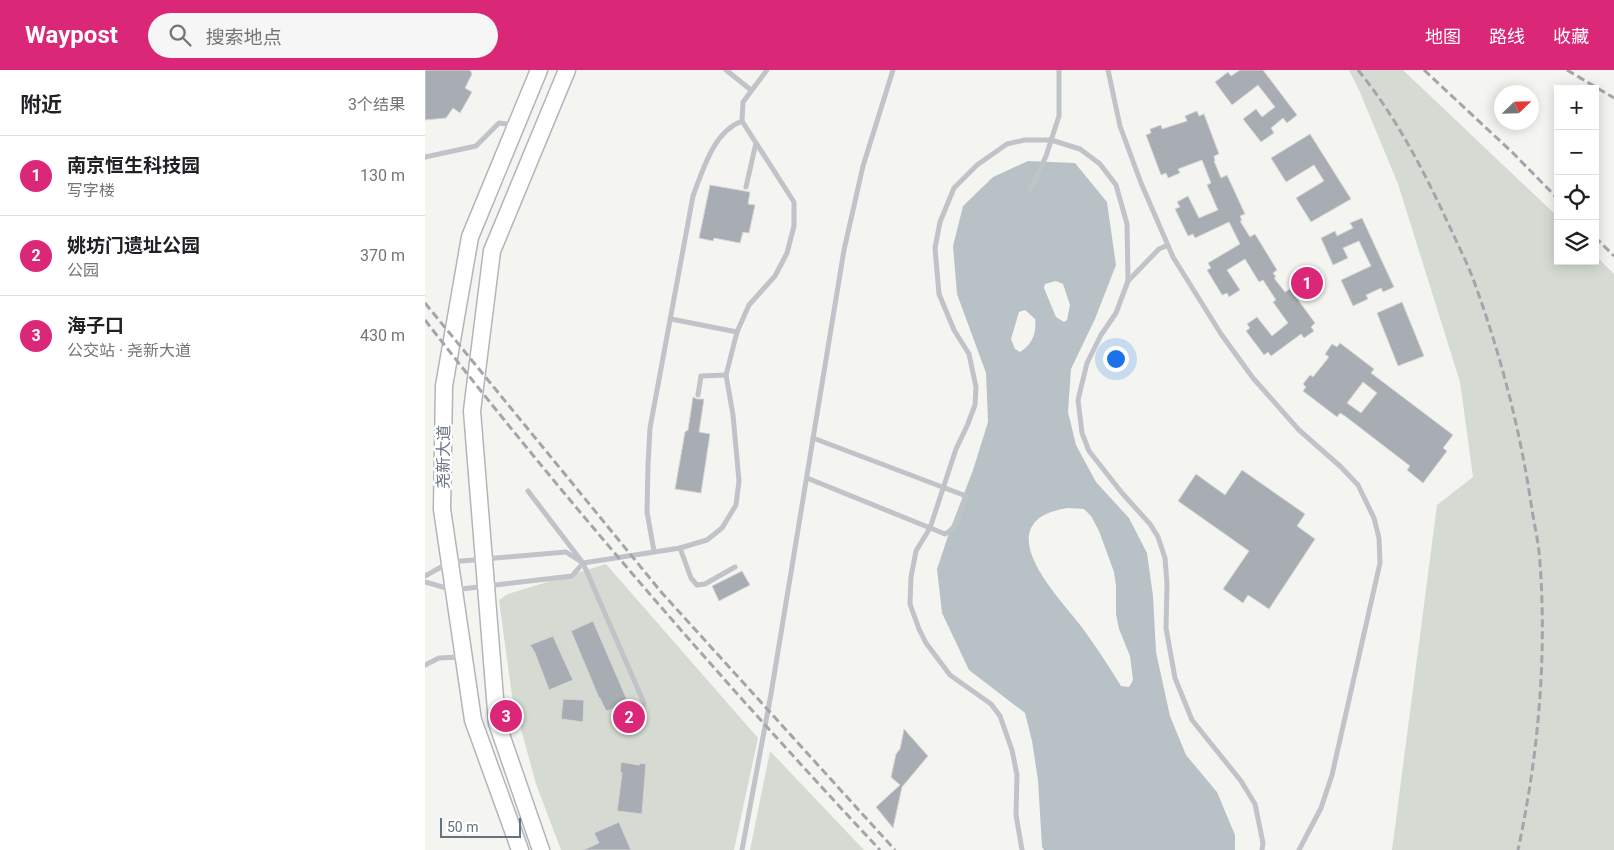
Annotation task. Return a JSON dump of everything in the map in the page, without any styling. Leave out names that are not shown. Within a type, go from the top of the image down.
[{"type":"main road","name":"尧新大道","points":[[520,850],[473,720],[442,509],[445,386],[470,237],[539,70]]},
{"type":"main road","name":"尧新大道","points":[[541,850],[497,723],[472,411],[492,251],[567,70]]},
{"type":"lane","points":[[726,70],[751,90]]},
{"type":"lane","points":[[425,576],[449,562],[566,552],[583,562],[680,548],[707,540],[722,528],[736,505],[739,481],[733,415],[727,376],[737,332],[749,305],[775,276],[787,253],[794,226],[794,202],[742,121],[743,102],[767,70]]},
{"type":"lane","points":[[742,850],[771,694],[844,250],[863,166],[893,70]]},
{"type":"lane","points":[[1031,191],[1059,116],[1059,70]]},
{"type":"lane","points":[[1108,70],[1120,126],[1141,183],[1173,257],[1221,334],[1253,378],[1299,430],[1341,467],[1358,486],[1373,518],[1379,538],[1380,563],[1333,775],[1321,808],[1299,850]]},
{"type":"lane","points":[[654,551],[647,512],[648,456],[651,428],[693,196],[719,139],[734,124],[742,121]]},
{"type":"lane","points":[[425,157],[476,146],[499,124],[516,125]]},
{"type":"lane","points":[[1022,850],[1016,815],[1017,775],[1012,750],[1000,716],[991,704],[950,675],[926,643],[919,629],[911,604],[911,577],[916,552],[930,528],[956,449],[975,405],[976,387],[969,354],[954,330],[939,294],[935,248],[940,222],[954,188],[977,165],[1007,144],[1025,140],[1051,140],[1080,149],[1100,164],[1116,185],[1127,224],[1128,281],[1116,313],[1101,335],[1087,363],[1078,400],[1082,433],[1089,451],[1122,493],[1150,524],[1158,538],[1165,558],[1167,628],[1175,678],[1192,720],[1241,781],[1255,804],[1263,850]]},
{"type":"lane","points":[[746,187],[756,143]]},
{"type":"lane","points":[[1128,281],[1159,249],[1167,245]]},
{"type":"lane","points":[[671,319],[737,332]]},
{"type":"lane","points":[[697,395],[701,376],[727,376]]},
{"type":"lane","points":[[807,478],[945,534],[956,524],[966,496],[813,438]]},
{"type":"lane","points":[[527,491],[583,562],[644,704],[642,715],[632,724]]},
{"type":"lane","points":[[680,548],[691,578],[697,585],[705,584],[735,568]]},
{"type":"lane","points":[[425,582],[453,590],[572,576],[583,562]]},
{"type":"lane","points":[[425,664],[439,658],[463,656]]},
{"type":"shaded area","points":[[1349,70],[1403,70],[1554,213],[1554,265],[1599,265],[1599,259],[1614,274],[1614,850],[1392,850],[1437,505],[1473,477],[1460,382],[1398,184]]},
{"type":"shaded area","points":[[1028,161],[1075,163],[1107,202],[1116,265],[1095,319],[1071,369],[1068,412],[1076,445],[1096,482],[1129,518],[1147,553],[1153,596],[1156,652],[1170,716],[1186,755],[1217,792],[1235,835],[1235,850],[1044,850],[1042,847],[1038,780],[1032,741],[1025,713],[969,670],[942,613],[937,569],[973,470],[988,422],[986,373],[957,294],[953,246],[963,206],[993,177]],"holes":[[[1056,281],[1063,284],[1070,305],[1067,320],[1064,322],[1056,317],[1044,288],[1045,284]],[[1025,310],[1035,319],[1034,334],[1031,342],[1020,352],[1015,349],[1011,339],[1019,312]],[[1067,508],[1084,509],[1091,516],[1099,531],[1114,572],[1116,614],[1119,629],[1130,656],[1133,680],[1129,687],[1121,686],[1086,633],[1042,576],[1034,561],[1029,546],[1030,533],[1039,518]]]},
{"type":"shaded area","points":[[606,564],[758,738],[734,850],[561,850],[536,784],[512,696],[499,600],[508,594]]},
{"type":"shaded area","points":[[770,751],[864,850],[750,850]]},
{"type":"building","points":[[425,70],[470,70],[472,74],[465,88],[472,92],[460,113],[453,108],[446,118],[425,120]]},
{"type":"building","points":[[1240,70],[1263,70],[1297,115],[1287,123],[1283,118],[1271,128],[1274,133],[1261,142],[1243,119],[1256,109],[1262,117],[1275,107],[1258,85],[1232,105],[1215,82],[1228,72],[1231,76]]},
{"type":"building","points":[[1197,111],[1199,116],[1204,114],[1219,154],[1214,156],[1214,161],[1221,178],[1227,175],[1245,214],[1240,216],[1242,221],[1240,221],[1250,237],[1255,234],[1277,270],[1273,273],[1276,277],[1274,278],[1285,292],[1290,289],[1315,323],[1311,327],[1314,331],[1304,338],[1301,334],[1271,356],[1268,352],[1264,355],[1246,331],[1250,328],[1247,324],[1257,317],[1272,336],[1288,323],[1273,302],[1276,300],[1263,280],[1259,282],[1245,259],[1227,270],[1240,290],[1229,297],[1227,293],[1222,295],[1207,270],[1211,268],[1208,263],[1240,244],[1229,222],[1195,238],[1193,234],[1188,236],[1175,209],[1180,207],[1177,202],[1188,196],[1199,218],[1218,210],[1207,185],[1211,183],[1202,160],[1178,169],[1180,173],[1168,178],[1166,173],[1161,175],[1146,135],[1151,133],[1150,129],[1161,125],[1162,129],[1187,121],[1185,116]]},
{"type":"building","points":[[1310,134],[1351,199],[1311,222],[1296,198],[1324,181],[1314,165],[1286,182],[1271,158]]},
{"type":"building","points":[[710,185],[750,192],[748,204],[755,205],[749,233],[743,232],[740,243],[714,238],[713,241],[699,238]]},
{"type":"building","points":[[1362,218],[1394,287],[1383,292],[1381,288],[1366,295],[1368,299],[1353,306],[1341,280],[1371,266],[1359,241],[1343,248],[1348,258],[1333,265],[1321,238],[1335,231],[1337,236],[1353,228],[1350,223]]},
{"type":"building","points":[[1402,302],[1424,356],[1398,366],[1377,313]]},
{"type":"building","points":[[1340,343],[1374,369],[1371,373],[1453,435],[1443,448],[1447,451],[1423,483],[1407,470],[1410,466],[1345,416],[1340,413],[1337,417],[1303,391],[1306,387],[1303,384],[1310,375],[1313,377],[1329,357],[1325,354],[1332,344],[1337,347]],"holes":[[[1363,382],[1377,393],[1361,413],[1347,403]]]},
{"type":"building","points":[[693,397],[704,399],[699,432],[710,434],[701,493],[675,489]]},
{"type":"building","points":[[1242,470],[1305,514],[1297,526],[1315,539],[1269,609],[1248,595],[1243,603],[1223,589],[1249,551],[1178,501],[1196,474],[1225,495]]},
{"type":"building","points":[[742,571],[750,585],[719,601],[712,586]]},
{"type":"building","points":[[593,621],[628,702],[606,711],[571,631]]},
{"type":"building","points":[[553,636],[573,680],[549,690],[530,645]]},
{"type":"building","points":[[563,699],[584,700],[583,722],[561,719]]},
{"type":"building","points":[[904,729],[928,756],[902,787],[893,828],[876,807],[900,785],[891,777]]},
{"type":"building","points":[[621,762],[639,765],[641,763],[646,764],[642,814],[617,811],[622,773],[620,772]]},
{"type":"building","points":[[619,822],[631,850],[583,850],[599,843],[594,833]]},
{"type":"railway","points":[[1358,70],[1386,108],[1411,149],[1433,191],[1474,280],[1502,369],[1522,453],[1537,536],[1542,599],[1542,635],[1536,744],[1518,850]]},
{"type":"railway","points":[[1424,70],[1513,153],[1554,195]]},
{"type":"railway","points":[[1567,70],[1614,98]]},
{"type":"railway","points":[[1599,241],[1614,256]]},
{"type":"railway","points":[[425,303],[662,593],[895,850]]},
{"type":"railway","points":[[425,320],[590,524],[704,656],[880,850]]},
{"type":"place","name":"南京恒生科技园","points":[[1307,283]]},
{"type":"place","name":"海子口","points":[[506,716]]},
{"type":"place","name":"姚坊门遗址公园","points":[[629,717]]}]
